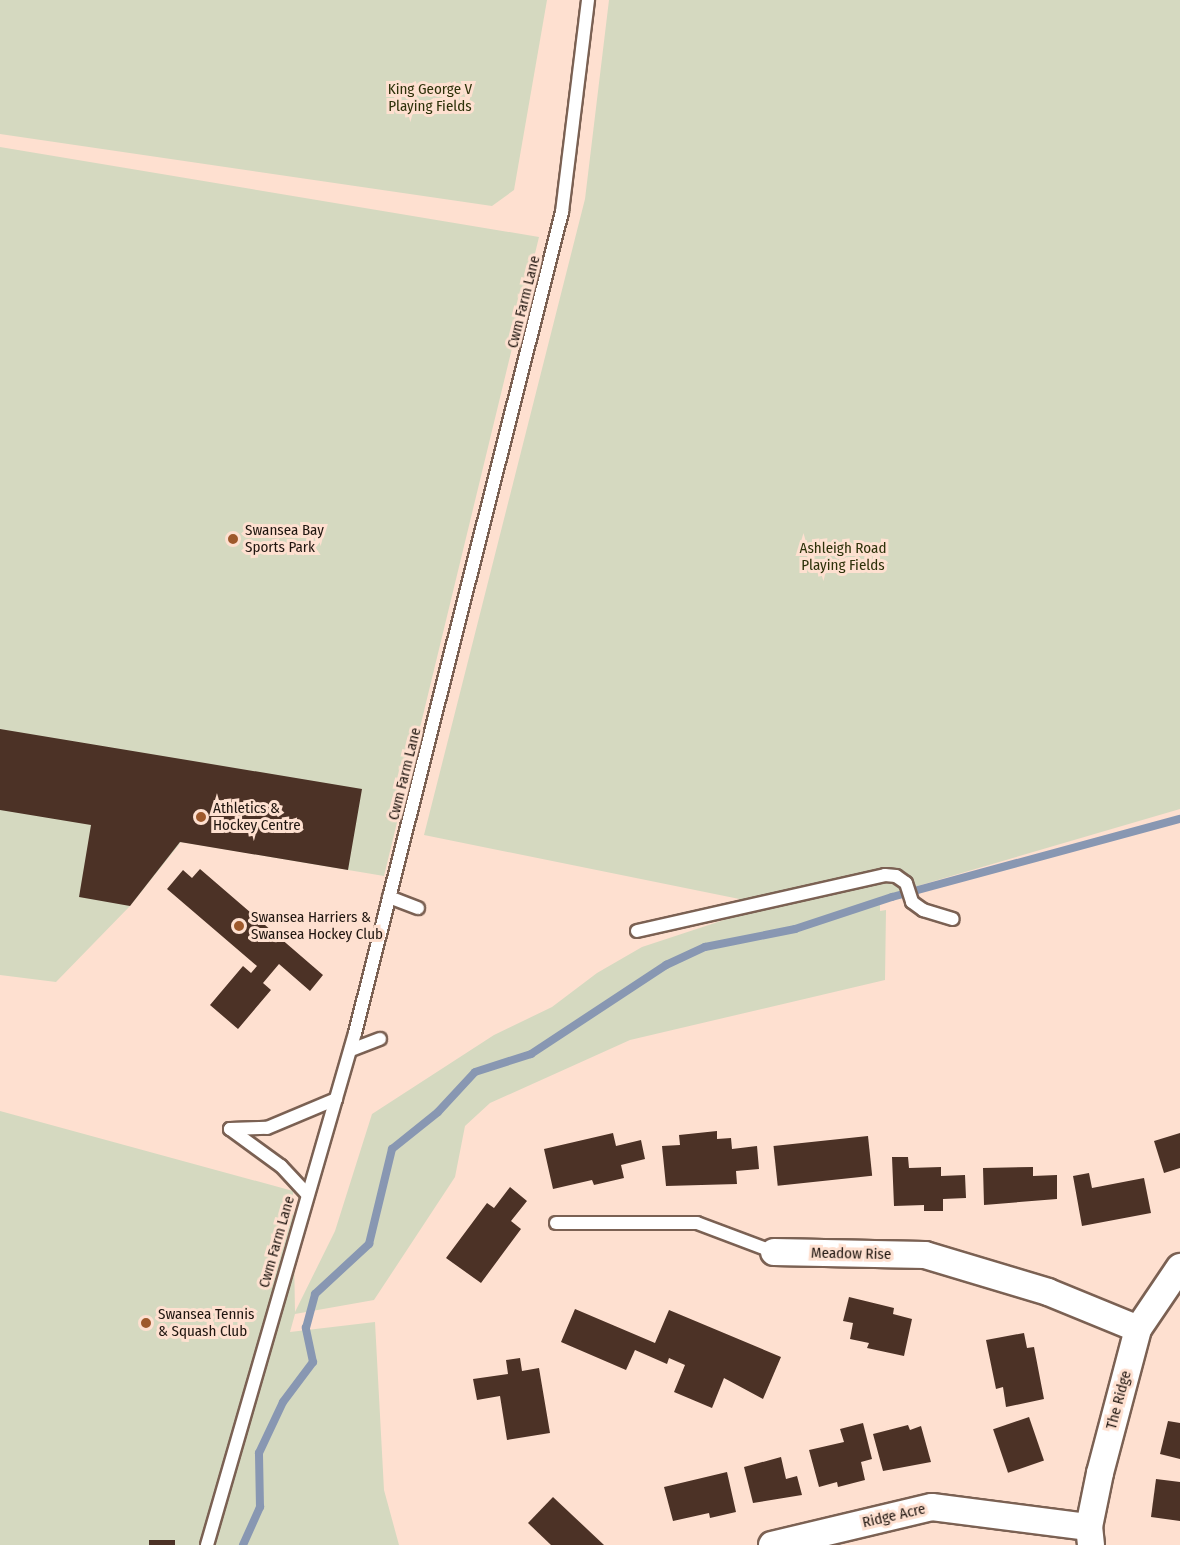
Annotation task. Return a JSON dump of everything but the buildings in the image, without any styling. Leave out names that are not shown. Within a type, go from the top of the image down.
[{"type":"street","name":"Meadow Rise","points":[[774,1252],[925,1255],[1048,1292],[1138,1329]]},
{"type":"street","name":"The Ridge","points":[[1090,1536],[1138,1329],[1180,1267]]},
{"type":"street","name":"Ridge Acre","points":[[772,1545],[932,1508],[1090,1536]]},
{"type":"lane","name":"Cwm Farm Lane","points":[[207,1545],[306,1192],[351,1050],[562,212],[588,0]]},
{"type":"lane","points":[[637,931],[885,875],[896,876],[906,884],[912,902],[923,910],[953,919]]},
{"type":"lane","points":[[389,897],[418,908]]},
{"type":"lane","points":[[351,1050],[380,1039]]},
{"type":"lane","points":[[306,1192],[281,1166],[230,1129],[267,1128],[336,1099]]},
{"type":"lane","name":"Meadow Rise","points":[[556,1223],[697,1223],[774,1252]]},
{"type":"green space","name":"King George V Playing Fields","points":[[0,0],[547,0],[514,190],[492,206],[0,134]]},
{"type":"green space","name":"Ashleigh Road Playing Fields","points":[[609,0],[1180,0],[1180,809],[880,897],[880,911],[886,910],[885,980],[630,1040],[490,1103],[465,1126],[455,1177],[374,1300],[295,1314],[290,1332],[375,1322],[384,1490],[399,1545],[0,1545],[0,1111],[293,1191],[295,1312],[335,1231],[372,1114],[494,1035],[552,1007],[597,973],[642,947],[769,905],[424,835],[585,199]]},
{"type":"green space","name":"Swansea Bay Sports Park","points":[[0,147],[539,237],[384,876],[181,842],[130,906],[56,982],[0,975]]},
{"type":"waterway","points":[[243,1545],[260,1507],[259,1453],[283,1402],[313,1362],[306,1328],[315,1294],[369,1244],[392,1149],[438,1112],[475,1072],[531,1054],[666,965],[705,947],[795,929],[892,897],[1180,819]]},
{"type":"place","name":"Swansea Bay Sports Park","points":[[233,539]]},
{"type":"place","name":"Athletics & Hockey Centre","points":[[201,817]]},
{"type":"place","name":"Swansea Harriers & Swansea Hockey Club","points":[[239,926]]},
{"type":"place","name":"Swansea Tennis & Squash Club","points":[[146,1323]]}]
